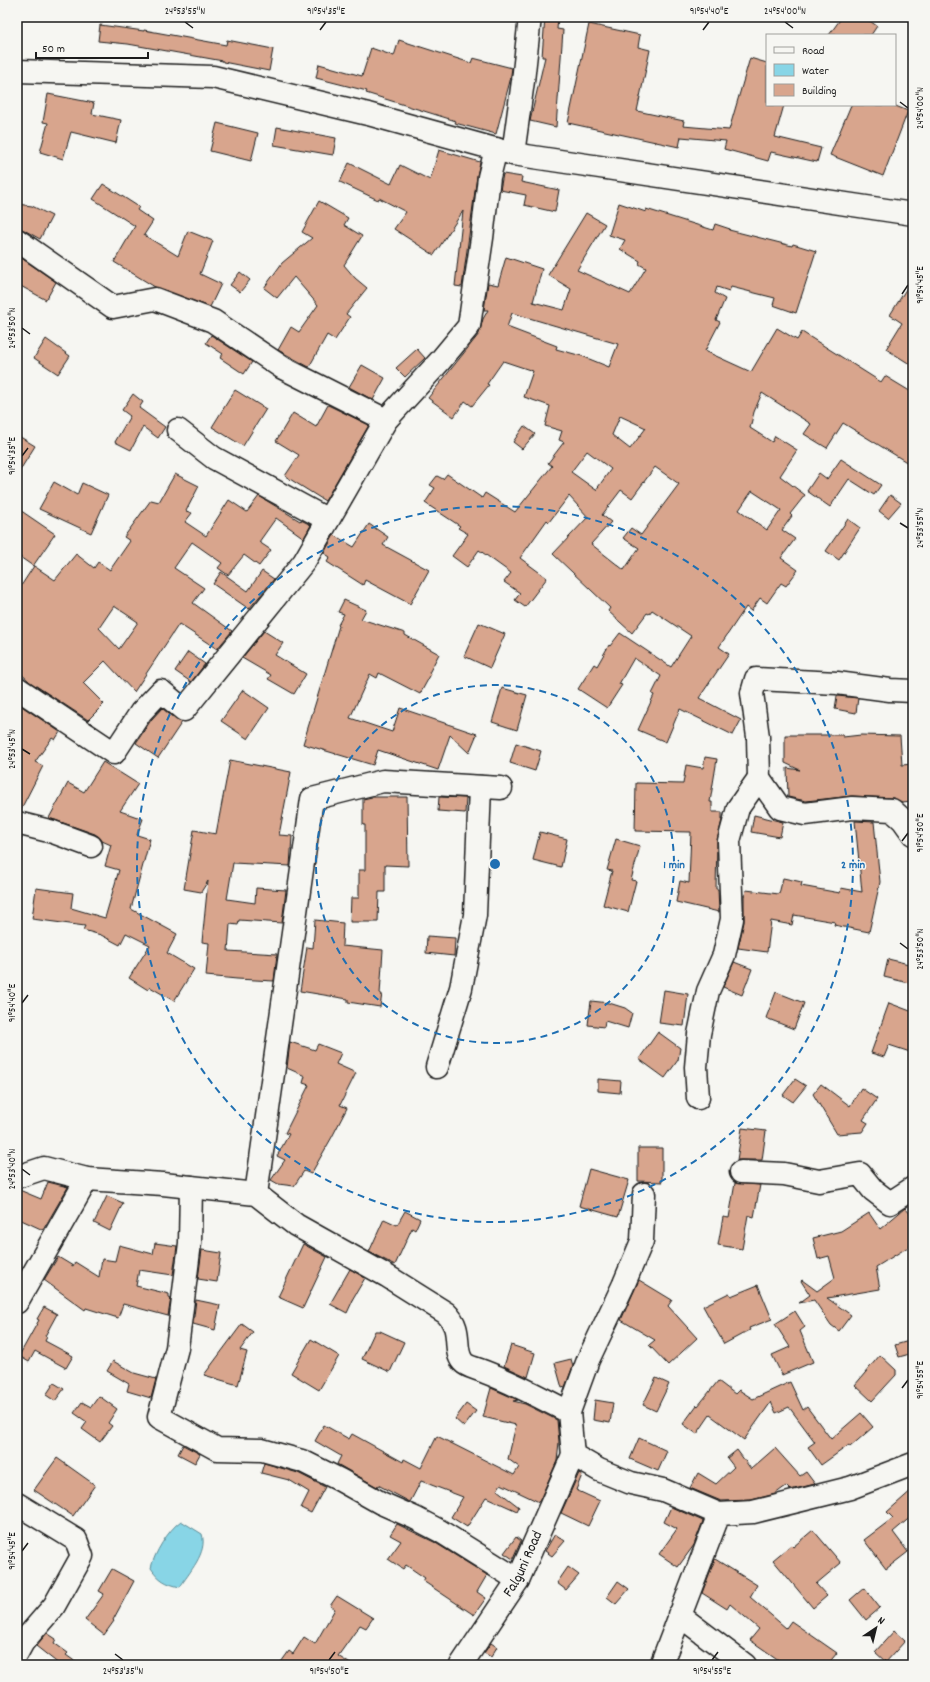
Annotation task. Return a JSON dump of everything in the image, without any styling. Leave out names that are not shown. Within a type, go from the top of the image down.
[{"type":"main road","points":[[17,688],[114,753],[141,712],[161,691],[184,710],[304,562],[386,420],[440,361],[469,326],[489,177],[504,152],[523,81],[530,17]]},
{"type":"main road","points":[[17,71],[213,78],[368,114],[504,152],[913,214]]},
{"type":"main road","points":[[17,240],[113,307],[155,299],[213,320],[283,368],[386,420]]},
{"type":"main road","points":[[178,430],[214,458],[328,520]]},
{"type":"main road","points":[[698,1098],[696,1067],[699,1034],[708,991],[724,955],[732,919],[729,841],[738,808],[758,778],[758,737],[752,694],[756,680],[836,683],[890,690],[913,691]]},
{"type":"main road","points":[[758,778],[780,808],[805,814],[852,808],[892,810],[904,820],[913,834]]},
{"type":"main road","points":[[256,1194],[312,799],[383,781],[491,787],[475,915],[461,988],[437,1067]]},
{"type":"main road","points":[[17,823],[53,832],[91,846]]},
{"type":"main road","points":[[17,1177],[44,1168],[87,1179],[192,1187],[256,1194],[296,1225],[387,1276],[446,1313],[453,1319],[456,1327],[460,1354],[463,1362],[504,1379],[569,1412]]},
{"type":"main road","points":[[741,1172],[784,1174],[818,1181],[860,1174],[873,1190],[890,1203],[913,1188]]},
{"type":"main road","points":[[17,1302],[87,1179]]},
{"type":"main road","points":[[192,1187],[190,1243],[177,1348],[159,1417],[216,1449],[262,1450],[302,1461],[340,1480],[380,1503],[415,1518],[440,1531],[518,1580]]},
{"type":"main road","points":[[644,1194],[642,1241],[623,1286],[588,1360],[569,1412],[573,1455],[599,1470],[631,1483],[663,1490],[719,1514],[753,1512],[850,1488],[913,1464]]},
{"type":"main road","name":"Falguni Road","points":[[461,1665],[518,1580],[573,1455]]},
{"type":"main road","points":[[17,1504],[76,1540],[82,1556],[54,1606],[23,1642],[17,1653]]},
{"type":"main road","points":[[661,1665],[719,1514]]},
{"type":"main road","points":[[679,1615],[745,1665]]},
{"type":"water","points":[[181,1521],[202,1534],[203,1541],[197,1562],[180,1587],[163,1581],[151,1568],[162,1543],[171,1530]]},
{"type":"building","points":[[545,17],[558,17],[557,29],[563,30],[556,127],[530,121],[545,57],[542,57]]},
{"type":"building","points":[[842,17],[864,17],[877,26],[872,34],[830,34]]},
{"type":"building","points":[[589,24],[640,35],[638,47],[650,50],[637,111],[684,121],[683,126],[729,130],[750,58],[766,63],[766,106],[784,106],[775,137],[821,148],[817,162],[771,152],[768,161],[724,149],[726,141],[681,137],[679,147],[568,123]]},
{"type":"building","points":[[100,25],[144,30],[226,45],[227,40],[273,49],[269,71],[128,44],[98,41]]},
{"type":"building","points":[[399,40],[471,63],[473,58],[512,68],[496,134],[455,123],[456,121],[366,93],[367,91],[316,78],[319,64],[362,76],[371,48],[394,56]]},
{"type":"building","points":[[48,94],[94,103],[92,114],[121,120],[116,143],[71,132],[63,159],[40,152],[48,123],[43,122]]},
{"type":"building","points":[[851,106],[896,106],[908,111],[883,176],[830,155]]},
{"type":"building","points":[[217,123],[258,133],[251,161],[210,151]]},
{"type":"building","points":[[277,127],[336,138],[333,155],[274,145]]},
{"type":"building","points":[[439,150],[480,162],[462,287],[455,286],[463,211],[434,255],[394,229],[406,212],[379,198],[378,200],[340,182],[349,163],[391,184],[400,165],[430,180]]},
{"type":"building","points":[[503,174],[522,177],[521,182],[559,190],[555,212],[524,205],[526,195],[500,190]]},
{"type":"building","points":[[103,184],[139,207],[137,210],[153,221],[144,235],[178,256],[188,231],[213,241],[200,274],[221,284],[210,307],[155,287],[114,262],[135,226],[93,199]]},
{"type":"building","points":[[319,201],[348,218],[344,225],[362,236],[344,265],[355,278],[367,288],[346,314],[350,317],[335,340],[327,335],[309,367],[278,350],[291,327],[299,332],[318,305],[294,277],[277,298],[264,288],[282,263],[312,238],[302,232]]},
{"type":"building","points":[[619,203],[646,212],[646,209],[713,230],[715,224],[730,229],[729,230],[792,246],[793,244],[816,251],[796,313],[773,305],[775,298],[731,287],[729,291],[717,287],[715,293],[725,299],[716,320],[720,322],[705,351],[751,372],[777,328],[797,340],[802,332],[881,382],[885,376],[913,393],[913,466],[843,423],[827,448],[804,434],[811,424],[762,393],[754,412],[750,428],[772,442],[775,436],[797,450],[780,476],[805,495],[790,514],[792,516],[782,530],[795,539],[781,558],[798,570],[786,586],[781,583],[767,603],[760,598],[751,611],[746,607],[719,647],[729,654],[699,698],[741,720],[733,735],[680,709],[666,742],[638,730],[654,695],[652,694],[661,676],[634,658],[619,684],[622,685],[607,708],[578,689],[594,664],[597,666],[609,645],[610,646],[620,633],[671,667],[691,636],[652,610],[649,614],[647,613],[632,633],[608,611],[610,608],[553,554],[588,517],[569,496],[549,522],[547,520],[520,558],[547,578],[525,607],[515,600],[520,593],[504,582],[511,573],[479,550],[467,567],[452,556],[468,534],[458,528],[460,526],[425,503],[435,488],[430,485],[437,476],[443,479],[447,474],[482,498],[485,493],[515,512],[552,466],[548,463],[564,442],[559,440],[562,431],[545,426],[550,406],[524,397],[533,371],[503,361],[487,384],[489,385],[472,406],[465,401],[454,417],[428,398],[479,334],[483,319],[488,310],[484,310],[488,283],[498,285],[506,257],[542,269],[533,302],[564,310],[571,289],[548,275],[586,213],[605,224],[577,270],[630,294],[646,268],[639,264],[640,261],[620,249],[625,240],[609,235]],"holes":[[[512,313],[618,344],[609,367],[582,356],[556,349],[557,346],[507,327]],[[620,416],[646,428],[630,449],[612,435]],[[587,451],[611,469],[596,490],[571,472]],[[655,467],[679,484],[641,535],[631,528],[623,538],[639,548],[624,570],[591,544],[611,522],[602,515],[621,490],[632,498]],[[752,491],[781,510],[767,530],[739,510]]]},
{"type":"building","points":[[17,204],[32,206],[52,216],[40,239],[24,230],[17,228]]},
{"type":"building","points":[[17,255],[56,282],[46,300],[17,284]]},
{"type":"building","points":[[240,272],[250,280],[240,292],[230,285]]},
{"type":"building","points":[[913,278],[913,366],[886,349],[902,323],[890,315]]},
{"type":"building","points":[[211,335],[252,362],[244,374],[220,358],[223,354],[206,343]]},
{"type":"building","points":[[46,339],[70,356],[58,374],[34,358]]},
{"type":"building","points":[[417,349],[425,358],[405,377],[396,368]]},
{"type":"building","points":[[362,365],[385,378],[373,400],[349,387]]},
{"type":"building","points":[[235,390],[266,409],[243,446],[212,427]]},
{"type":"building","points":[[133,394],[143,402],[139,408],[165,427],[158,438],[143,427],[131,450],[115,442],[130,416],[122,410]]},
{"type":"building","points":[[328,405],[369,425],[325,501],[285,476],[299,455],[276,441],[293,413],[316,427]]},
{"type":"building","points":[[524,426],[535,434],[522,449],[513,442]]},
{"type":"building","points":[[17,435],[35,446],[17,475]]},
{"type":"building","points":[[841,459],[881,485],[874,495],[849,479],[830,507],[807,491],[819,473],[827,479]]},
{"type":"building","points":[[175,474],[199,486],[186,511],[192,513],[185,522],[206,536],[229,500],[247,512],[259,496],[300,521],[301,520],[311,525],[304,538],[276,518],[259,542],[271,550],[259,566],[244,555],[228,575],[218,568],[222,563],[192,542],[174,568],[204,588],[193,603],[232,631],[217,649],[179,624],[134,692],[105,661],[83,683],[104,704],[88,720],[30,682],[17,670],[17,592],[34,566],[55,580],[76,554],[94,568],[98,562],[110,570],[130,541],[124,537],[151,500],[159,502]],"holes":[[[114,606],[138,622],[119,649],[99,628]]]},
{"type":"building","points":[[54,482],[77,495],[82,483],[108,495],[91,533],[39,509]]},
{"type":"building","points":[[890,495],[901,503],[888,518],[879,511]]},
{"type":"building","points":[[17,508],[55,534],[33,566],[17,555]]},
{"type":"building","points":[[848,519],[860,528],[839,560],[826,551]]},
{"type":"building","points":[[369,524],[388,537],[383,545],[429,570],[410,604],[365,580],[363,585],[327,562],[330,557],[324,553],[334,535],[354,547]]},
{"type":"building","points":[[262,571],[274,579],[249,609],[213,584],[221,572],[248,591]]},
{"type":"building","points":[[344,600],[366,610],[361,619],[405,633],[405,635],[439,654],[429,673],[431,674],[420,694],[379,673],[377,678],[370,674],[350,718],[392,732],[400,708],[477,734],[469,753],[450,735],[438,770],[378,750],[373,765],[303,744],[339,626],[338,625],[344,614],[338,612]]},
{"type":"building","points":[[479,623],[505,634],[490,668],[464,656]]},
{"type":"building","points":[[264,631],[283,643],[275,655],[306,674],[294,694],[268,679],[271,675],[242,658]]},
{"type":"building","points":[[188,652],[205,664],[191,682],[175,671]]},
{"type":"building","points":[[502,688],[527,695],[517,730],[492,722]]},
{"type":"building","points":[[243,690],[269,708],[248,739],[221,721]]},
{"type":"building","points":[[837,696],[858,698],[856,713],[835,709]]},
{"type":"building","points":[[17,703],[60,732],[55,740],[52,738],[35,762],[43,766],[20,811],[17,811]]},
{"type":"building","points":[[162,708],[176,720],[182,722],[158,758],[136,743],[151,720]]},
{"type":"building","points":[[785,735],[843,735],[843,737],[861,735],[900,736],[902,765],[913,764],[913,801],[902,802],[893,798],[852,796],[806,801],[788,797],[787,768],[800,770],[785,763]]},
{"type":"building","points":[[516,743],[541,751],[535,771],[510,763]]},
{"type":"building","points":[[705,757],[717,759],[710,802],[712,802],[712,812],[722,812],[722,820],[717,841],[716,889],[718,889],[719,912],[676,902],[680,881],[689,883],[691,832],[635,831],[636,783],[683,784],[686,765],[703,768]]},
{"type":"building","points":[[230,760],[291,772],[279,835],[292,836],[290,866],[233,863],[227,899],[255,903],[256,888],[286,890],[282,923],[239,920],[238,925],[230,924],[228,951],[277,954],[274,981],[206,976],[209,943],[202,942],[208,881],[201,892],[184,889],[194,830],[216,834]]},
{"type":"building","points":[[103,762],[138,784],[120,811],[143,819],[137,835],[150,839],[131,909],[177,934],[167,953],[194,969],[174,1001],[150,987],[148,990],[129,978],[150,945],[126,933],[120,945],[101,935],[83,930],[85,926],[32,919],[36,888],[73,893],[71,908],[105,918],[119,870],[105,866],[111,845],[102,841],[95,834],[49,818],[68,783],[84,792]]},
{"type":"building","points":[[372,797],[407,797],[408,866],[385,865],[385,892],[379,892],[378,922],[350,922],[351,898],[359,898],[359,870],[365,870],[365,825],[363,825],[363,799]]},
{"type":"building","points":[[439,797],[466,798],[465,813],[438,811]]},
{"type":"building","points":[[754,815],[783,822],[780,837],[751,832]]},
{"type":"building","points":[[855,821],[874,822],[880,882],[869,932],[834,925],[835,922],[794,915],[792,925],[771,921],[767,952],[738,948],[744,922],[744,895],[746,890],[779,894],[783,878],[802,882],[801,886],[840,893],[841,888],[862,892]]},
{"type":"building","points":[[540,832],[567,839],[561,867],[533,860]]},
{"type":"building","points":[[616,839],[640,846],[631,880],[636,881],[628,912],[603,905],[612,871],[607,870]]},
{"type":"building","points":[[315,920],[343,923],[342,946],[383,950],[380,994],[382,994],[380,1007],[348,1002],[348,999],[300,991],[307,947],[313,948]]},
{"type":"building","points":[[427,936],[455,938],[454,956],[426,953]]},
{"type":"building","points":[[888,959],[913,965],[913,984],[884,977]]},
{"type":"building","points":[[734,962],[752,969],[742,995],[723,987]]},
{"type":"building","points":[[664,990],[688,994],[684,1026],[659,1023]]},
{"type":"building","points":[[776,992],[804,1003],[794,1029],[766,1018]]},
{"type":"building","points":[[591,1001],[609,1003],[625,1008],[632,1013],[628,1028],[605,1021],[604,1027],[588,1025]]},
{"type":"building","points":[[889,1003],[913,1012],[913,1053],[889,1045],[884,1057],[871,1053]]},
{"type":"building","points":[[658,1032],[680,1048],[678,1060],[665,1078],[639,1059]]},
{"type":"building","points":[[290,1042],[315,1050],[318,1044],[341,1053],[336,1064],[356,1073],[340,1105],[347,1108],[332,1137],[311,1174],[304,1171],[294,1186],[278,1184],[271,1180],[285,1160],[277,1156],[289,1134],[285,1133],[309,1085],[303,1083],[305,1076],[287,1068]]},
{"type":"building","points":[[598,1079],[621,1081],[620,1093],[598,1091]]},
{"type":"building","points":[[795,1079],[806,1086],[793,1102],[783,1095]]},
{"type":"building","points":[[821,1084],[850,1106],[861,1088],[877,1099],[863,1120],[868,1123],[862,1132],[837,1134],[813,1094]]},
{"type":"building","points":[[742,1128],[766,1131],[762,1160],[737,1160]]},
{"type":"building","points":[[638,1148],[662,1148],[662,1182],[638,1181]]},
{"type":"building","points":[[589,1169],[629,1180],[618,1217],[579,1206]]},
{"type":"building","points":[[48,1182],[68,1187],[43,1230],[17,1218],[17,1189],[41,1199]]},
{"type":"building","points":[[735,1183],[760,1185],[754,1217],[748,1215],[742,1249],[718,1245],[723,1217],[729,1218]]},
{"type":"building","points":[[107,1196],[123,1203],[110,1231],[94,1223]]},
{"type":"building","points":[[905,1208],[913,1217],[913,1244],[876,1267],[880,1289],[827,1298],[851,1315],[839,1331],[831,1325],[814,1300],[799,1303],[810,1295],[801,1281],[802,1280],[817,1291],[835,1278],[829,1256],[818,1259],[813,1238],[841,1231],[869,1213],[880,1229]]},
{"type":"building","points":[[405,1211],[420,1219],[415,1230],[412,1228],[395,1265],[369,1252],[384,1219],[397,1225]]},
{"type":"building","points":[[155,1243],[177,1246],[173,1275],[139,1270],[136,1286],[169,1294],[169,1297],[171,1298],[168,1316],[123,1304],[118,1318],[86,1308],[85,1310],[44,1280],[58,1257],[73,1266],[75,1262],[99,1277],[102,1259],[115,1261],[119,1245],[153,1254]]},
{"type":"building","points":[[303,1244],[327,1257],[303,1308],[278,1297]]},
{"type":"building","points":[[202,1250],[221,1253],[217,1282],[198,1279]]},
{"type":"building","points":[[350,1269],[365,1278],[352,1300],[347,1313],[330,1304]]},
{"type":"building","points":[[639,1280],[672,1300],[668,1306],[697,1338],[668,1365],[649,1345],[655,1340],[621,1320]]},
{"type":"building","points":[[758,1285],[772,1319],[749,1328],[750,1330],[724,1344],[703,1306],[729,1293],[731,1296]]},
{"type":"building","points":[[196,1300],[220,1305],[215,1330],[193,1324]]},
{"type":"building","points":[[44,1307],[57,1314],[45,1336],[47,1337],[45,1341],[73,1356],[66,1368],[35,1351],[29,1362],[19,1356],[39,1320],[37,1319]]},
{"type":"building","points":[[795,1311],[805,1327],[800,1331],[813,1362],[782,1375],[772,1355],[790,1347],[775,1324]]},
{"type":"building","points":[[242,1324],[253,1332],[240,1350],[247,1352],[238,1385],[204,1375]]},
{"type":"building","points":[[375,1331],[380,1331],[404,1342],[390,1372],[362,1359]]},
{"type":"building","points":[[311,1339],[339,1356],[319,1390],[291,1373]]},
{"type":"building","points":[[909,1341],[913,1353],[899,1357],[895,1345]]},
{"type":"building","points":[[511,1345],[535,1353],[528,1377],[504,1366]]},
{"type":"building","points":[[880,1355],[896,1370],[896,1375],[872,1401],[855,1385]]},
{"type":"building","points":[[571,1359],[573,1366],[565,1387],[562,1388],[555,1363]]},
{"type":"building","points":[[113,1361],[134,1373],[156,1379],[151,1398],[127,1391],[129,1384],[107,1371]]},
{"type":"building","points":[[656,1378],[669,1384],[656,1411],[643,1405]]},
{"type":"building","points":[[718,1381],[735,1394],[739,1390],[753,1399],[790,1382],[803,1410],[807,1407],[831,1439],[861,1413],[873,1427],[850,1447],[849,1445],[821,1465],[808,1447],[815,1442],[789,1407],[776,1413],[771,1402],[744,1440],[710,1415],[697,1434],[683,1424]]},
{"type":"building","points":[[54,1383],[64,1389],[55,1401],[46,1395]]},
{"type":"building","points":[[491,1388],[518,1400],[513,1401],[525,1404],[557,1420],[559,1442],[557,1461],[539,1502],[501,1484],[497,1490],[519,1507],[517,1511],[486,1497],[467,1527],[451,1517],[463,1497],[421,1481],[410,1502],[378,1485],[377,1487],[337,1464],[341,1456],[315,1441],[324,1425],[349,1439],[352,1434],[403,1462],[404,1459],[421,1468],[437,1436],[514,1475],[519,1467],[508,1459],[516,1425],[483,1417]]},
{"type":"building","points":[[99,1396],[117,1409],[108,1423],[112,1426],[100,1442],[82,1429],[87,1422],[74,1413],[82,1402],[91,1407]]},
{"type":"building","points":[[595,1400],[613,1403],[610,1423],[593,1420]]},
{"type":"building","points":[[466,1404],[476,1411],[464,1427],[455,1419]]},
{"type":"building","points":[[639,1438],[667,1451],[658,1471],[630,1459]]},
{"type":"building","points":[[183,1445],[200,1454],[195,1463],[178,1454]]},
{"type":"building","points":[[775,1448],[800,1476],[806,1472],[815,1484],[790,1490],[786,1486],[775,1494],[751,1500],[721,1501],[690,1488],[698,1473],[716,1484],[734,1467],[727,1458],[737,1450],[751,1469]]},
{"type":"building","points":[[57,1458],[95,1485],[73,1516],[34,1490]]},
{"type":"building","points":[[264,1463],[298,1473],[325,1487],[311,1513],[301,1508],[309,1492],[289,1480],[261,1473]]},
{"type":"building","points":[[579,1473],[582,1475],[576,1490],[600,1501],[588,1526],[561,1513]]},
{"type":"building","points":[[913,1489],[913,1515],[893,1532],[908,1552],[886,1569],[864,1540],[893,1518],[887,1512]]},
{"type":"building","points":[[671,1507],[703,1521],[694,1545],[678,1567],[659,1554],[677,1529],[664,1522]]},
{"type":"building","points":[[397,1524],[434,1542],[487,1575],[477,1592],[486,1598],[474,1615],[423,1581],[425,1578],[406,1565],[403,1569],[388,1559],[401,1541],[390,1535]]},
{"type":"building","points":[[813,1530],[841,1563],[816,1584],[827,1596],[813,1608],[773,1560],[791,1545],[793,1547]]},
{"type":"building","points":[[555,1534],[565,1541],[552,1556],[545,1551]]},
{"type":"building","points":[[516,1537],[521,1541],[513,1559],[504,1553]]},
{"type":"building","points":[[715,1559],[757,1585],[750,1597],[786,1628],[791,1621],[837,1653],[827,1665],[786,1665],[750,1640],[759,1629],[730,1604],[727,1609],[702,1593]]},
{"type":"building","points":[[568,1567],[579,1575],[566,1590],[557,1583]]},
{"type":"building","points":[[112,1569],[134,1581],[113,1620],[114,1621],[104,1635],[85,1620],[104,1594],[99,1591]]},
{"type":"building","points":[[618,1581],[629,1589],[616,1604],[607,1597]]},
{"type":"building","points":[[864,1588],[880,1608],[866,1620],[850,1600]]},
{"type":"building","points":[[337,1596],[373,1618],[366,1628],[360,1625],[338,1656],[352,1665],[279,1665],[289,1651],[293,1654],[304,1637],[315,1644],[335,1609],[330,1606]]},
{"type":"building","points":[[894,1631],[905,1641],[886,1662],[875,1652]]},
{"type":"building","points":[[47,1633],[56,1639],[54,1643],[68,1653],[66,1655],[80,1665],[60,1665],[36,1646]]},
{"type":"building","points":[[491,1643],[497,1647],[491,1657],[484,1653]]}]
